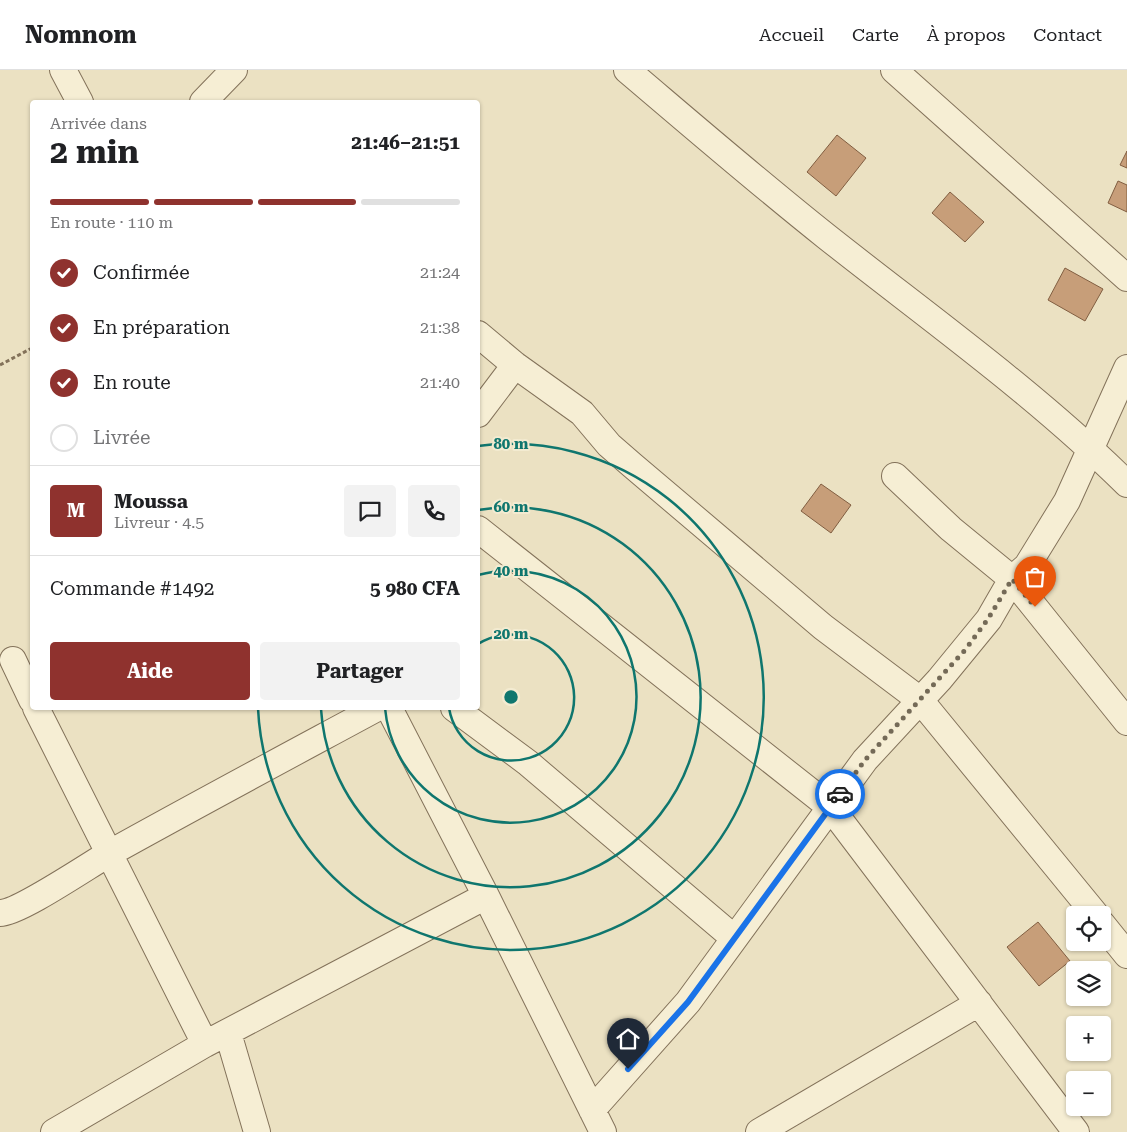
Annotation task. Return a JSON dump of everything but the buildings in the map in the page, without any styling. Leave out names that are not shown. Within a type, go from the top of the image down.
[{"type":"street","points":[[63,70],[79,100]]},
{"type":"street","points":[[205,100],[234,70]]},
{"type":"street","points":[[627,70],[826,236],[926,314],[1091,448],[1127,484]]},
{"type":"street","points":[[894,70],[1127,278]]},
{"type":"street","points":[[480,336],[515,365],[582,413],[609,444],[632,465],[823,627],[920,700],[1089,906]]},
{"type":"street","points":[[480,411],[515,365]]},
{"type":"street","points":[[390,710],[486,896],[598,1121],[688,1002],[865,760],[965,650],[988,619],[1012,579],[1027,566],[1045,540],[1067,501],[1127,368]]},
{"type":"street","points":[[895,476],[951,529],[1012,579],[1127,722]]},
{"type":"street","points":[[480,531],[830,807],[979,1003],[1064,1128]]},
{"type":"street","points":[[15,659],[30,695]]},
{"type":"street","points":[[37,710],[204,1044]]},
{"type":"street","points":[[0,914],[23,904],[109,854],[373,710]]},
{"type":"street","points":[[457,710],[528,763],[734,938]]},
{"type":"street","points":[[54,1132],[204,1044],[486,896]]},
{"type":"street","points":[[1111,935],[1127,955]]},
{"type":"street","points":[[759,1132],[979,1003]]},
{"type":"street","points":[[228,1033],[258,1132]]},
{"type":"path","points":[[0,365],[30,349]]},
{"type":"way so far","points":[[840,794],[865,760],[965,650],[988,619],[1012,579],[1035,607]]},
{"type":"route","points":[[628,1069],[688,1002],[840,794]]}]
